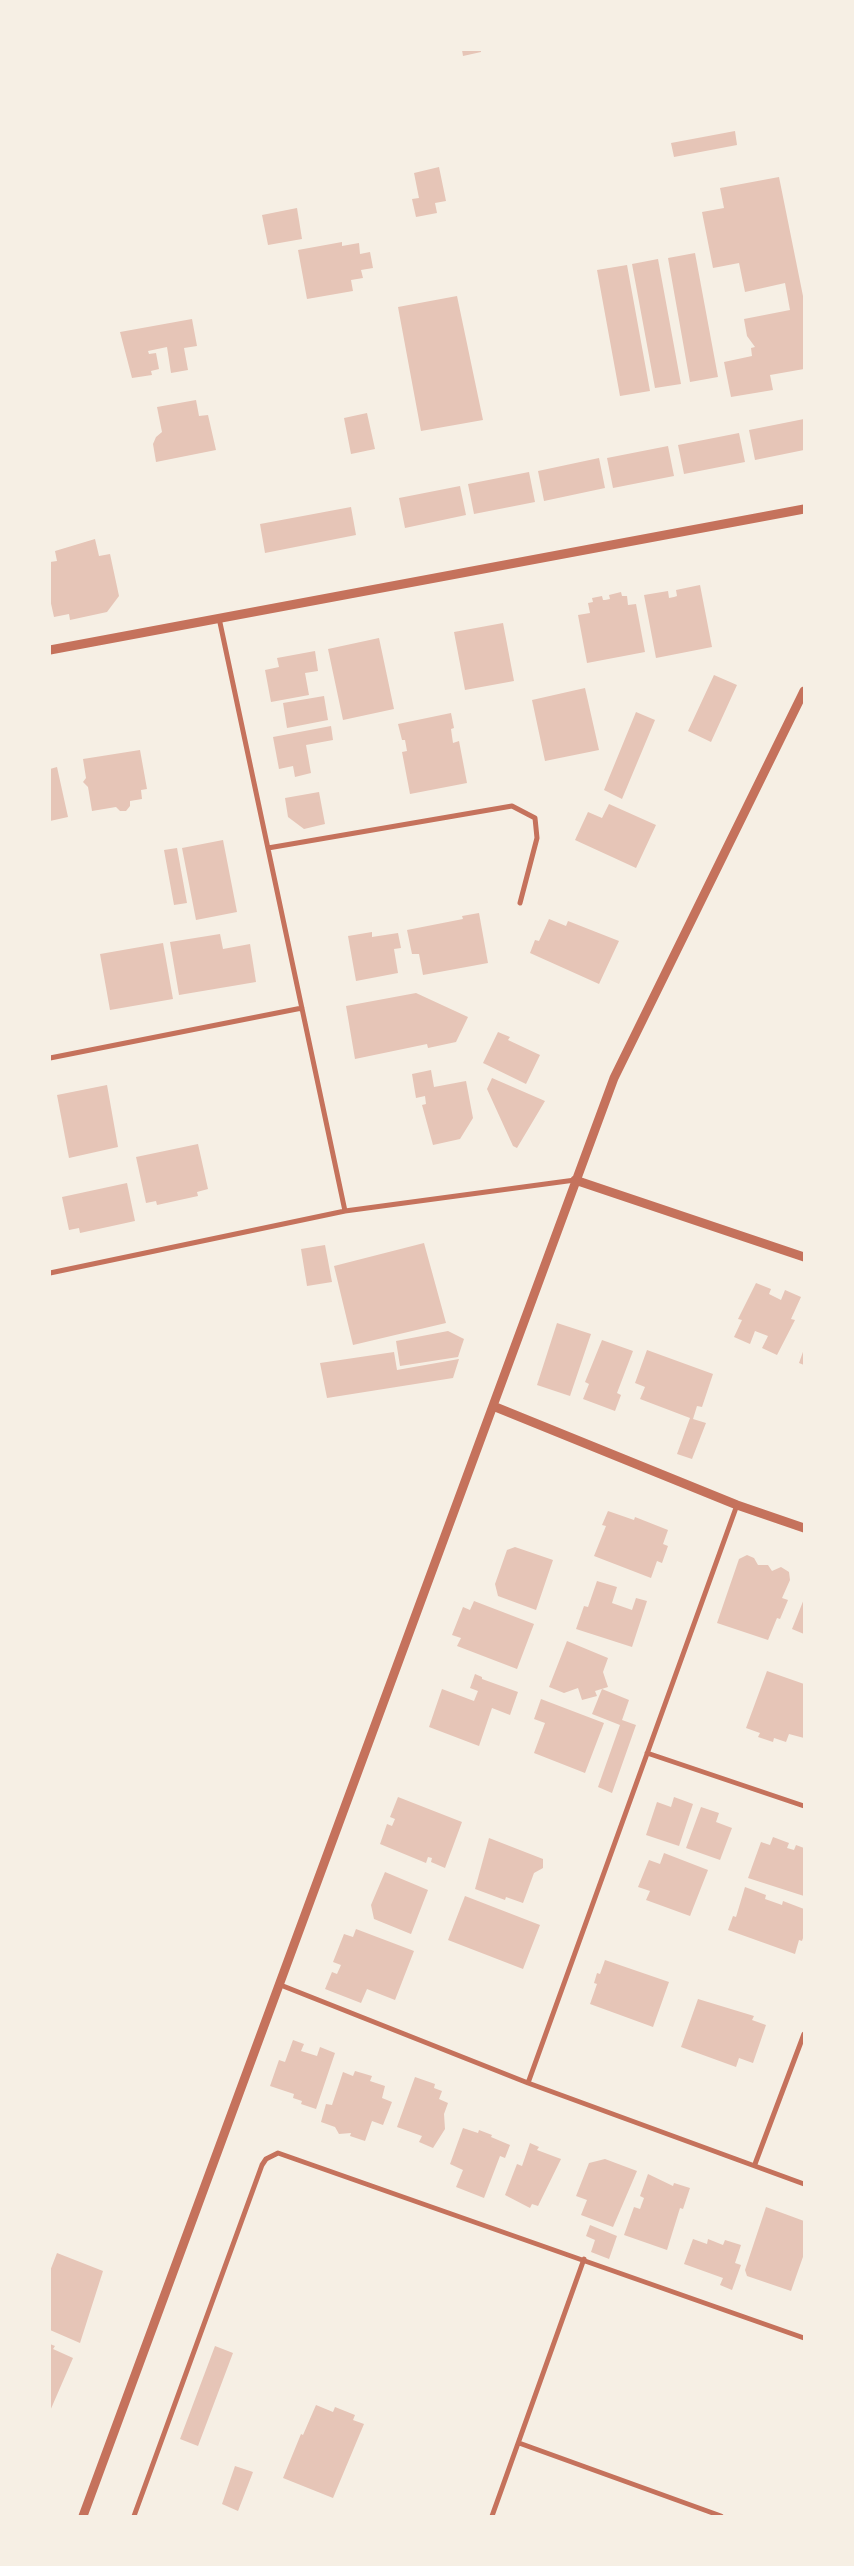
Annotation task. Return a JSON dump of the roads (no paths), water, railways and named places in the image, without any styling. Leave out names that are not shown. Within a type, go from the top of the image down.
[{"type":"street","points":[[50,650],[804,509]]},
{"type":"street","points":[[219,618],[345,1211]]},
{"type":"street","points":[[83,2516],[493,1406],[574,1180],[614,1078],[804,691]]},
{"type":"street","points":[[268,848],[512,806],[535,818],[537,838],[520,903]]},
{"type":"street","points":[[50,1058],[302,1008]]},
{"type":"street","points":[[50,1271],[345,1211],[574,1180],[804,1257]]},
{"type":"street","points":[[493,1406],[737,1505],[804,1528]]},
{"type":"street","points":[[528,2082],[737,1505]]},
{"type":"street","points":[[647,1753],[804,1806]]},
{"type":"street","points":[[278,1984],[528,2082],[755,2164],[804,2184]]},
{"type":"street","points":[[755,2164],[804,2034]]},
{"type":"street","points":[[134,2516],[262,2165],[272,2155],[278,2153],[289,2155],[804,2338]]},
{"type":"street","points":[[492,2516],[584,2260]]},
{"type":"street","points":[[519,2443],[721,2516]]}]
